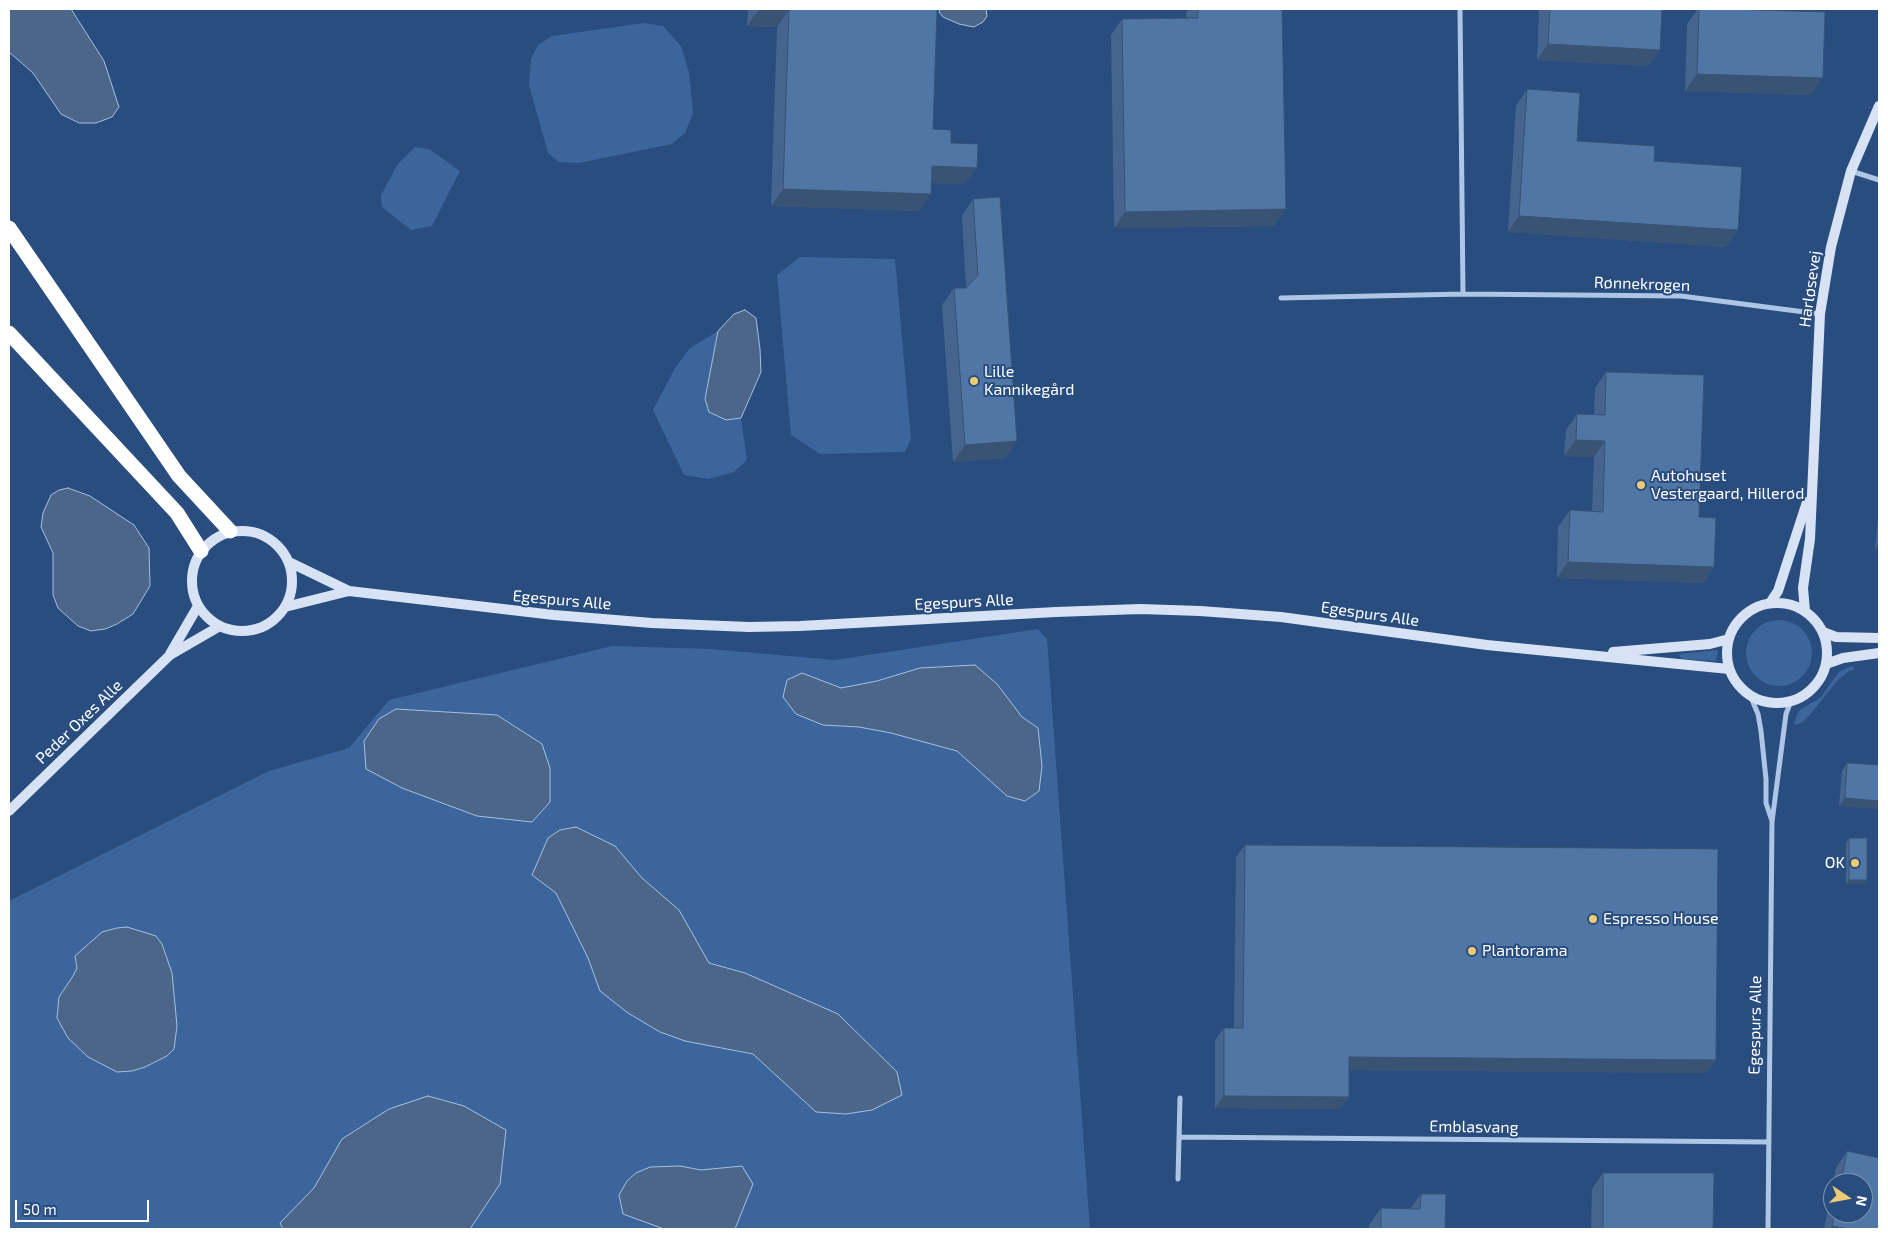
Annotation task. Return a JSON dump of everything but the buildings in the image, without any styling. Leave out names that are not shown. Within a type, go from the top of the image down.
[{"type":"highway","points":[[9,228],[180,476],[230,531]]},
{"type":"highway","points":[[9,333],[177,513],[201,551]]},
{"type":"street","points":[[1460,9],[1463,294]]},
{"type":"street","name":"Harløsevej","points":[[1805,611],[1803,588],[1810,539],[1820,314],[1831,247],[1851,171],[1879,106]]},
{"type":"street","points":[[1851,171],[1879,180]]},
{"type":"street","name":"Rønnekrogen","points":[[1281,298],[1463,294],[1682,296],[1820,314]]},
{"type":"street","name":"Harløsevej","points":[[1770,603],[1778,591],[1812,484]]},
{"type":"street","points":[[248,530],[265,536],[280,547],[289,562],[292,577],[291,593],[285,608],[277,617],[256,629],[232,630],[220,626],[208,618],[198,606],[192,593],[191,578],[194,564],[201,551],[214,538],[230,531],[248,530]]},
{"type":"street","name":"Egespurs Alle","points":[[289,562],[349,591],[564,616],[670,624],[749,627],[800,626],[1107,610],[1200,611],[1281,617],[1487,645],[1729,669]]},
{"type":"street","name":"Egespurs Alle","points":[[285,608],[349,591]]},
{"type":"street","points":[[1770,603],[1782,603],[1805,611],[1815,620],[1823,632],[1827,653],[1826,664],[1821,676],[1813,688],[1803,696],[1791,701],[1770,703],[1750,695],[1734,679],[1729,669],[1727,649],[1729,639],[1739,619],[1753,609],[1770,603]]},
{"type":"street","name":"Peder Oxes Alle","points":[[170,655],[198,606]]},
{"type":"street","name":"Peder Oxes Alle","points":[[9,810],[170,655],[220,626]]},
{"type":"street","points":[[1823,632],[1836,637],[1879,638]]},
{"type":"street","name":"Egespurs Alle","points":[[1579,653],[1656,650],[1710,644],[1729,639]]},
{"type":"street","points":[[1826,664],[1843,658],[1879,653]]},
{"type":"street","name":"Egespurs Alle","points":[[1750,695],[1758,714],[1764,746],[1766,803],[1772,822]]},
{"type":"street","name":"Egespurs Alle","points":[[1768,1229],[1772,822],[1786,714],[1791,701]]},
{"type":"street","points":[[1178,1179],[1180,1098]]},
{"type":"street","name":"Emblasvang","points":[[1179,1137],[1769,1142]]},
{"type":"shaded area","points":[[9,9],[71,9],[104,61],[119,107],[112,117],[96,123],[79,123],[61,114],[33,73],[9,52]]},
{"type":"shaded area","points":[[940,9],[986,9],[987,16],[983,22],[974,27],[959,24],[943,17],[939,12]]},
{"type":"shaded area","points":[[644,23],[663,26],[681,46],[689,72],[693,113],[685,133],[672,144],[579,163],[559,162],[548,153],[529,85],[531,59],[538,45],[552,36]]},
{"type":"shaded area","points":[[415,147],[429,149],[460,171],[432,226],[411,230],[382,207],[381,195],[397,165]]},
{"type":"shaded area","points":[[800,257],[895,259],[911,439],[905,452],[820,454],[791,435],[777,275]]},
{"type":"shaded area","points":[[745,310],[756,318],[761,372],[741,418],[726,420],[709,412],[705,399],[718,331],[734,314]]},
{"type":"shaded area","points":[[718,331],[726,420],[741,418],[747,460],[734,472],[708,479],[684,475],[653,410],[675,368],[690,348]]},
{"type":"shaded area","points":[[68,488],[90,496],[134,525],[149,548],[150,586],[133,614],[105,629],[91,631],[78,626],[58,608],[53,595],[53,553],[41,527],[43,513],[51,495],[59,490]]},
{"type":"shaded area","points":[[1772,620],[1786,620],[1798,625],[1807,634],[1812,646],[1810,666],[1803,677],[1786,686],[1772,686],[1760,681],[1751,672],[1746,660],[1746,646],[1751,634],[1760,625]]},
{"type":"shaded area","points":[[1038,629],[1047,639],[1090,1229],[9,1229],[9,901],[269,771],[349,748],[389,700],[612,646],[710,649],[835,660]]},
{"type":"shaded area","points":[[1718,650],[1716,661],[1682,659],[1679,656],[1680,654]]},
{"type":"shaded area","points":[[975,665],[997,684],[1022,717],[1038,728],[1042,766],[1039,791],[1025,801],[1007,796],[957,751],[891,733],[859,727],[823,725],[796,714],[783,697],[787,680],[802,673],[841,688],[877,681],[920,668]]},
{"type":"shaded area","points":[[1851,666],[1854,667],[1854,670],[1849,671],[1838,680],[1809,716],[1801,723],[1794,725],[1797,714],[1801,709],[1820,698],[1839,672]]},
{"type":"shaded area","points":[[396,709],[497,715],[542,744],[550,768],[550,802],[532,822],[477,816],[402,788],[366,769],[364,741],[379,719]]},
{"type":"shaded area","points":[[576,827],[615,846],[642,878],[679,910],[709,963],[745,973],[838,1014],[897,1072],[902,1095],[872,1110],[846,1114],[816,1112],[753,1054],[685,1041],[660,1032],[628,1013],[600,991],[588,958],[556,893],[532,875],[548,838],[560,830]]},
{"type":"shaded area","points":[[127,927],[156,936],[162,944],[172,973],[177,1026],[174,1049],[167,1056],[145,1067],[132,1071],[117,1072],[88,1057],[68,1038],[57,1018],[59,997],[77,968],[75,956],[102,932]]},
{"type":"shaded area","points":[[428,1096],[464,1106],[506,1130],[500,1184],[470,1229],[283,1229],[280,1223],[314,1188],[342,1139],[389,1109]]},
{"type":"shaded area","points":[[680,1166],[701,1170],[742,1166],[753,1184],[735,1229],[664,1229],[623,1214],[619,1195],[627,1181],[636,1173],[650,1167]]},
{"type":"place","name":"Lille Kannikegård","points":[[974,381]]},
{"type":"place","name":"Autohuset Vestergaard, Hillerød","points":[[1641,485]]},
{"type":"place","name":"OK","points":[[1855,863]]},
{"type":"place","name":"Espresso House","points":[[1593,919]]},
{"type":"place","name":"Plantorama","points":[[1472,951]]}]
